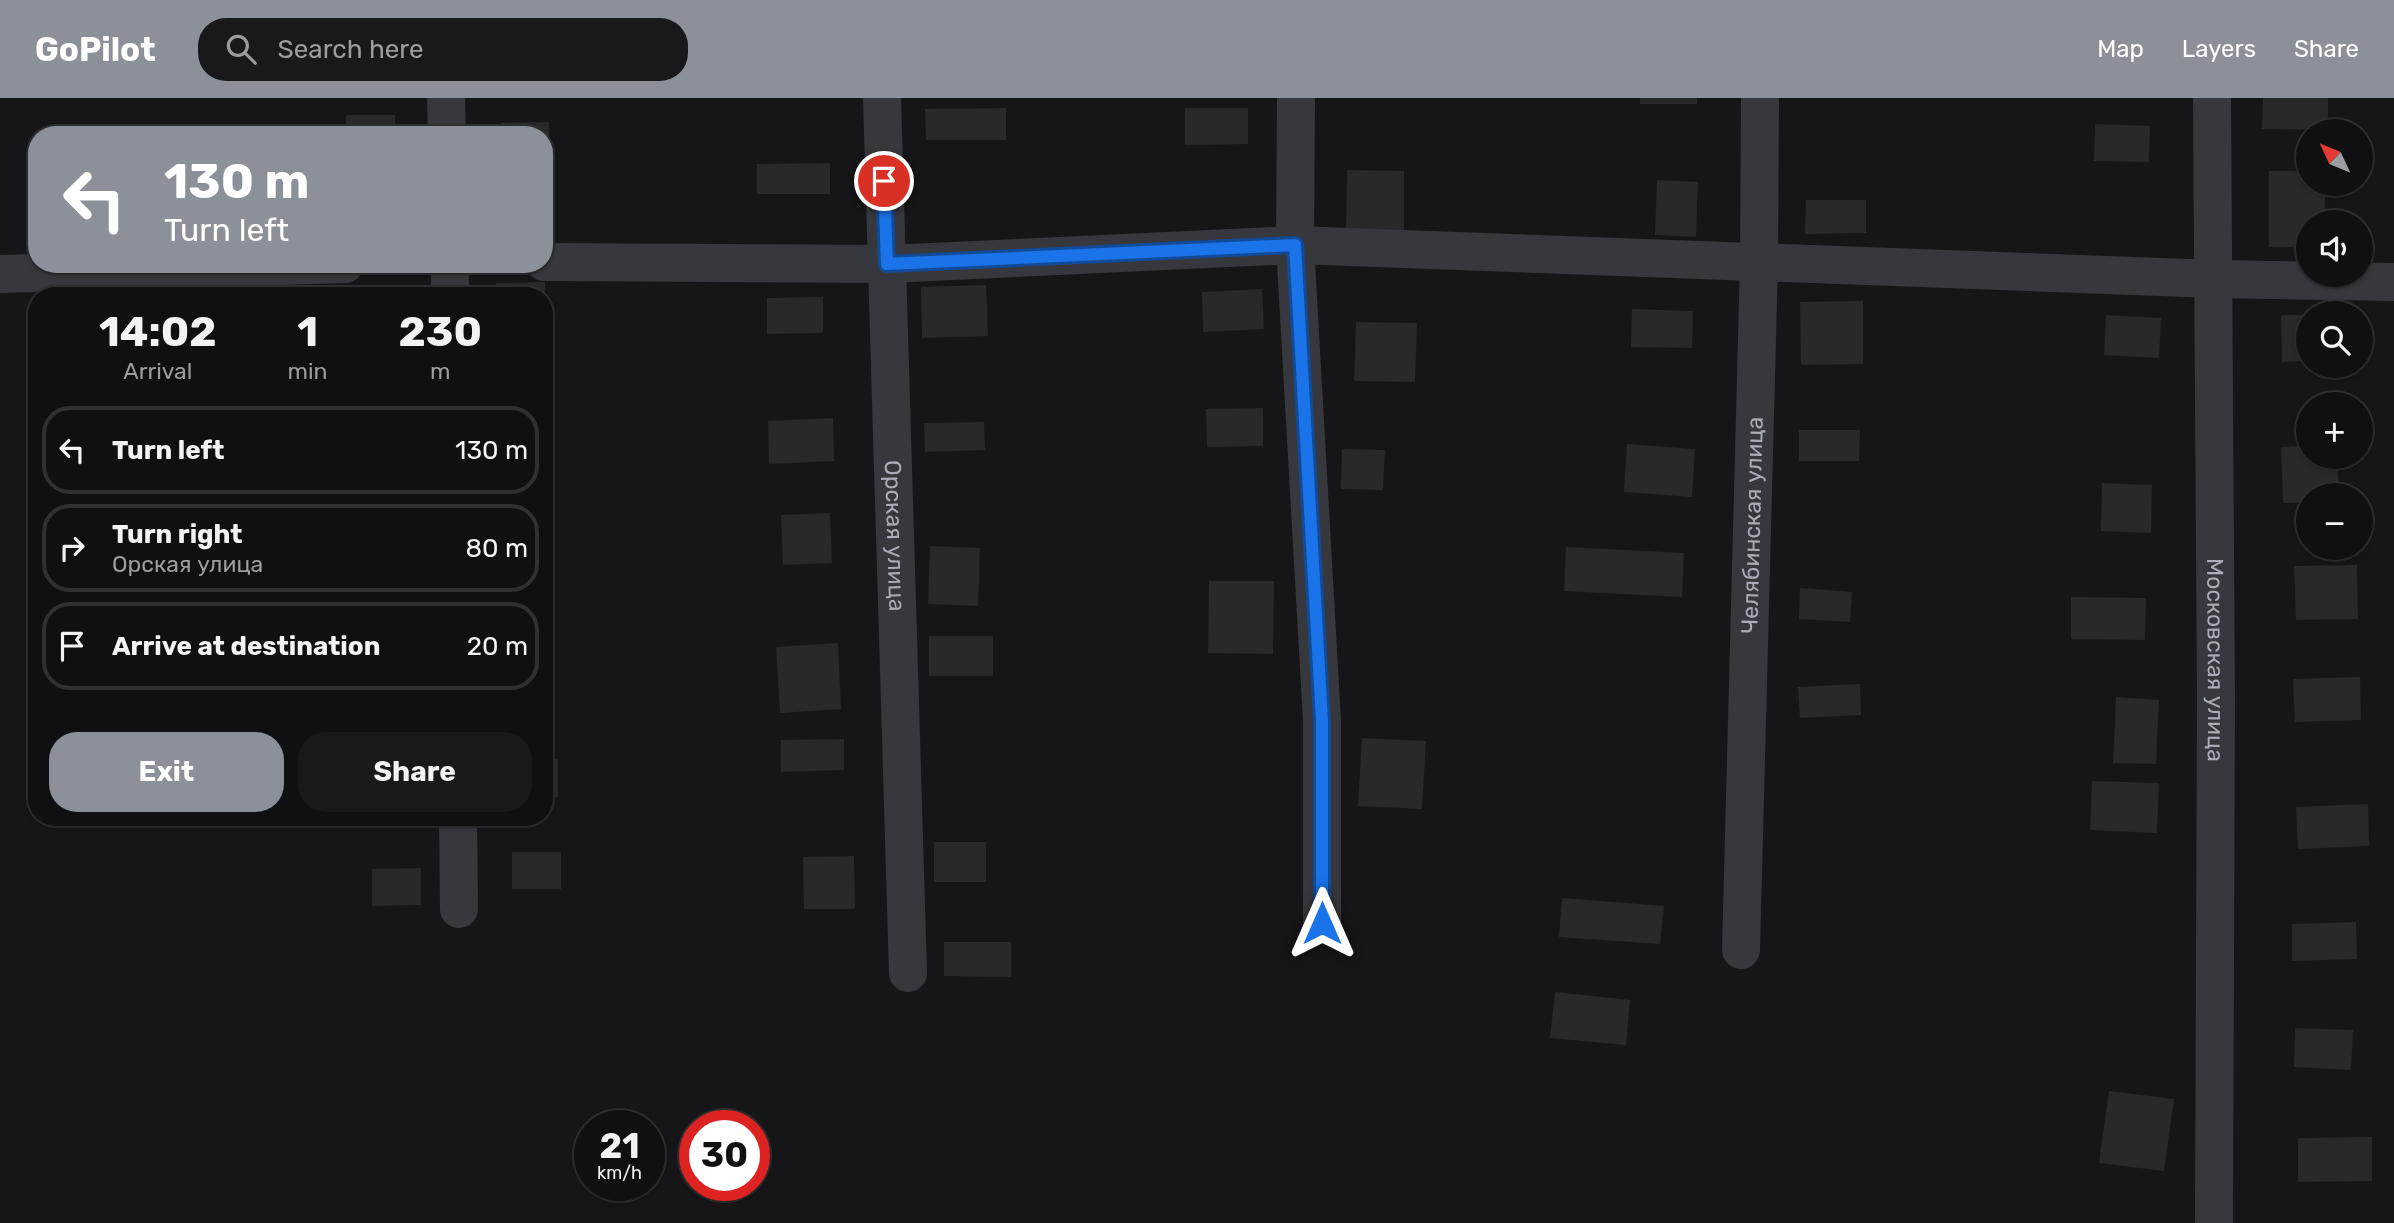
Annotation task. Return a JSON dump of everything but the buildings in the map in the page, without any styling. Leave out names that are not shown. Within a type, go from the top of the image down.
[{"type":"street","points":[[446,98],[447,126]]},
{"type":"street","name":"Орская улица","points":[[882,98],[908,973]]},
{"type":"street","points":[[1296,98],[1295,245],[1322,721],[1322,923]]},
{"type":"street","name":"Челябинская улица","points":[[1741,950],[1759,262],[1760,98]]},
{"type":"street","name":"Московская улица","points":[[2212,98],[2214,1223]]},
{"type":"street","points":[[553,262],[887,264],[1295,245],[2214,279],[2394,282]]},
{"type":"street","points":[[0,274],[34,273]]},
{"type":"street","points":[[458,826],[459,909]]},
{"type":"route","points":[[884,181],[887,264],[1295,245],[1322,721],[1322,923]]}]
